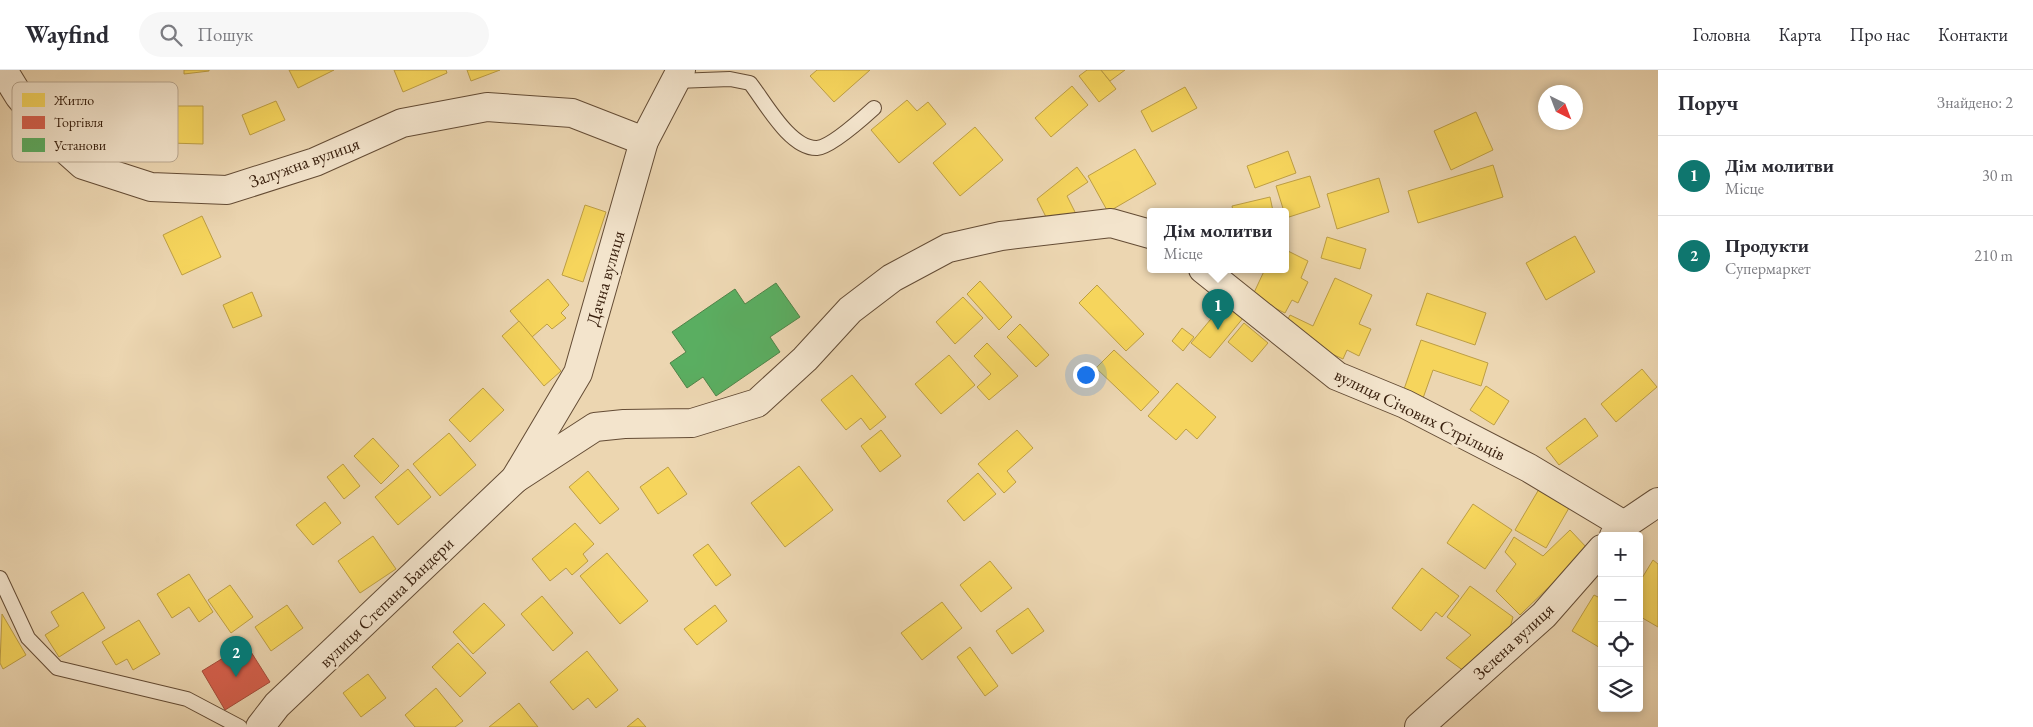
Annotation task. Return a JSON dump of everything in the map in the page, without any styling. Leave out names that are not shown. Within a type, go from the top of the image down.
[{"type":"street","name":"Залужна вулиця","points":[[3,70],[12,85]]},
{"type":"street","name":"Дачна вулиця","points":[[515,479],[578,373],[644,141],[678,76]]},
{"type":"street","name":"Залужна вулиця","points":[[80,162],[83,165],[151,187],[227,190],[315,162],[402,123],[487,107],[572,113],[644,141]]},
{"type":"street","points":[[515,479],[595,427],[624,424],[692,423],[757,403],[805,359],[850,310],[892,278],[948,248],[1001,236],[1111,222],[1147,233]]},
{"type":"street","name":"вулиця Січових Стрільців","points":[[1208,273],[1337,376],[1405,404],[1529,468],[1619,530]]},
{"type":"street","name":"вулиця Степана Бандери","points":[[260,727],[277,705],[515,479]]},
{"type":"street","points":[[1619,530],[1658,502]]},
{"type":"street","name":"Зелена вулиця","points":[[1419,727],[1544,615],[1598,554]]},
{"type":"lane","points":[[678,76],[730,79],[750,83],[786,133],[804,146],[819,148],[845,134],[874,108]]},
{"type":"lane","points":[[0,578],[28,638],[57,668],[187,699],[240,727]]},
{"type":"building: Житло","points":[[184,70],[209,70],[209,71],[184,74]]},
{"type":"building: Житло","points":[[289,70],[334,70],[298,88]]},
{"type":"building: Житло","points":[[394,70],[446,70],[447,73],[403,92]]},
{"type":"building: Житло","points":[[467,70],[500,70],[471,81]]},
{"type":"building: Житло","points":[[817,70],[870,70],[834,102],[810,76]]},
{"type":"building: Житло","points":[[1087,70],[1101,70],[1116,89],[1099,102],[1079,76]]},
{"type":"building: Житло","points":[[1101,70],[1125,70],[1110,81]]},
{"type":"building: Житло","points":[[1072,86],[1088,105],[1051,137],[1035,118]]},
{"type":"building: Житло","points":[[1185,87],[1197,108],[1152,132],[1141,111]]},
{"type":"building: Житло","points":[[907,100],[917,111],[928,102],[946,124],[899,163],[871,130]]},
{"type":"building: Житло","points":[[276,101],[285,120],[250,135],[242,115]]},
{"type":"building: Житло","points":[[178,106],[203,106],[203,144],[178,143]]},
{"type":"building: Житло","points":[[1476,112],[1493,150],[1451,170],[1434,131]]},
{"type":"building: Житло","points":[[975,127],[1003,160],[960,196],[933,163]]},
{"type":"building: Житло","points":[[1135,149],[1156,184],[1108,212],[1088,176]]},
{"type":"building: Житло","points":[[1288,151],[1296,173],[1255,188],[1247,166]]},
{"type":"building: Житло","points":[[1493,165],[1503,197],[1418,223],[1408,191]]},
{"type":"building: Житло","points":[[1077,167],[1088,182],[1067,196],[1078,218],[1048,221],[1037,199]]},
{"type":"building: Житло","points":[[1310,176],[1320,207],[1289,217],[1289,208],[1283,208],[1276,186]]},
{"type":"building: Житло","points":[[1379,178],[1389,212],[1337,229],[1327,194]]},
{"type":"building: Житло","points":[[1270,197],[1272,208],[1232,208],[1232,206]]},
{"type":"building: Житло","points":[[585,205],[606,212],[583,282],[562,275]]},
{"type":"building: Житло","points":[[202,216],[221,257],[182,275],[163,235]]},
{"type":"building: Житло","points":[[1575,236],[1595,272],[1546,300],[1526,263]]},
{"type":"building: Житло","points":[[1327,237],[1366,249],[1360,269],[1321,258]]},
{"type":"building: Житло","points":[[1289,252],[1308,261],[1301,278],[1308,282],[1298,303],[1292,300],[1285,313],[1252,297],[1263,273],[1289,273]]},
{"type":"building: Житло","points":[[1335,278],[1372,295],[1359,324],[1371,329],[1359,356],[1347,350],[1343,359],[1282,331],[1290,315],[1313,326]]},
{"type":"building: Житло","points":[[548,279],[569,305],[561,313],[566,318],[552,329],[547,324],[532,337],[510,311]]},
{"type":"building: Житло","points":[[980,281],[1012,317],[999,330],[967,294]]},
{"type":"building: Житло","points":[[1097,285],[1144,334],[1126,351],[1079,303]]},
{"type":"building: Житло","points":[[252,292],[262,316],[233,328],[223,305]]},
{"type":"building: Житло","points":[[1427,293],[1486,313],[1475,345],[1416,325]]},
{"type":"building: Житло","points":[[963,297],[983,318],[955,344],[936,322]]},
{"type":"building: Житло","points":[[1225,302],[1244,317],[1210,358],[1191,343]]},
{"type":"building: Житло","points":[[519,321],[561,371],[544,386],[502,336]]},
{"type":"building: Житло","points":[[1244,323],[1268,343],[1252,362],[1228,342]]},
{"type":"building: Житло","points":[[1020,324],[1049,355],[1036,367],[1007,337]]},
{"type":"building: Житло","points":[[1182,328],[1194,337],[1183,351],[1172,341]]},
{"type":"building: Житло","points":[[1421,340],[1488,363],[1481,386],[1433,370],[1422,401],[1402,395]]},
{"type":"building: Житло","points":[[987,343],[1018,376],[989,400],[977,387],[991,374],[974,356]]},
{"type":"building: Житло","points":[[1114,350],[1159,392],[1141,411],[1096,368]]},
{"type":"building: Житло","points":[[949,355],[975,385],[941,414],[915,384]]},
{"type":"building: Житло","points":[[1642,369],[1657,387],[1616,422],[1601,404]]},
{"type":"building: Житло","points":[[852,375],[886,417],[870,430],[861,418],[846,430],[821,400]]},
{"type":"building: Житло","points":[[1177,383],[1216,417],[1197,439],[1186,429],[1176,440],[1148,416]]},
{"type":"building: Житло","points":[[1486,386],[1509,401],[1494,425],[1470,410]]},
{"type":"building: Житло","points":[[483,388],[504,410],[470,442],[449,420]]},
{"type":"building: Житло","points":[[1585,418],[1598,436],[1559,465],[1546,448]]},
{"type":"building: Житло","points":[[881,430],[901,456],[880,472],[861,446]]},
{"type":"building: Житло","points":[[1017,430],[1033,448],[1007,471],[1016,482],[1004,493],[978,464]]},
{"type":"building: Житло","points":[[449,433],[476,465],[440,496],[413,464]]},
{"type":"building: Житло","points":[[373,438],[399,466],[381,484],[354,456]]},
{"type":"building: Житло","points":[[343,464],[360,486],[344,499],[327,477]]},
{"type":"building: Житло","points":[[799,466],[833,510],[785,547],[751,503]]},
{"type":"building: Житло","points":[[668,467],[687,494],[658,514],[640,487]]},
{"type":"building: Житло","points":[[408,469],[431,497],[398,525],[375,497]]},
{"type":"building: Житло","points":[[588,471],[619,509],[600,524],[569,487]]},
{"type":"building: Житло","points":[[978,473],[996,494],[964,521],[947,501]]},
{"type":"building: Житло","points":[[1542,484],[1573,501],[1546,548],[1515,530]]},
{"type":"building: Житло","points":[[325,502],[341,523],[313,545],[296,525]]},
{"type":"building: Житло","points":[[1473,504],[1512,530],[1485,569],[1447,543]]},
{"type":"building: Житло","points":[[575,523],[594,544],[583,554],[588,561],[572,575],[566,568],[550,581],[532,559]]},
{"type":"building: Житло","points":[[1570,530],[1588,549],[1520,615],[1496,591],[1516,564],[1505,552],[1514,537],[1543,556]]},
{"type":"building: Житло","points":[[373,536],[396,569],[360,593],[338,561]]},
{"type":"building: Житло","points":[[708,544],[731,575],[716,586],[693,555]]},
{"type":"building: Житло","points":[[607,553],[648,601],[620,624],[580,576]]},
{"type":"building: Житло","points":[[1653,560],[1658,564],[1658,627],[1643,618],[1643,576]]},
{"type":"building: Житло","points":[[990,561],[1012,588],[981,612],[960,585]]},
{"type":"building: Житло","points":[[1422,568],[1459,596],[1442,617],[1436,612],[1421,631],[1392,608]]},
{"type":"building: Житло","points":[[189,574],[213,612],[199,622],[189,607],[172,618],[157,594]]},
{"type":"building: Житло","points":[[230,585],[253,617],[231,633],[208,600]]},
{"type":"building: Житло","points":[[1470,586],[1513,617],[1508,635],[1464,671],[1446,658],[1471,635],[1447,617]]},
{"type":"building: Житло","points":[[83,592],[105,628],[59,657],[45,635],[59,626],[51,612]]},
{"type":"building: Житло","points":[[1594,595],[1598,597],[1598,647],[1572,631]]},
{"type":"building: Житло","points":[[542,596],[573,633],[553,651],[521,614]]},
{"type":"building: Житло","points":[[942,602],[962,628],[922,660],[901,633]]},
{"type":"building: Житло","points":[[484,603],[505,625],[473,654],[453,632]]},
{"type":"building: Житло","points":[[287,605],[303,628],[271,651],[255,627]]},
{"type":"building: Житло","points":[[715,605],[727,621],[697,645],[684,629]]},
{"type":"building: Житло","points":[[1028,608],[1044,631],[1012,654],[996,631]]},
{"type":"building: Житло","points":[[2,614],[26,655],[3,669],[0,663]]},
{"type":"building: Житло","points":[[139,620],[160,654],[133,670],[127,659],[116,665],[102,642]]},
{"type":"building: Житло","points":[[458,643],[486,673],[460,697],[432,667]]},
{"type":"building: Житло","points":[[970,647],[998,686],[985,696],[957,657]]},
{"type":"building: Житло","points":[[587,651],[618,690],[596,708],[588,698],[573,710],[550,682]]},
{"type":"building: Житло","points":[[368,674],[386,698],[361,717],[343,693]]},
{"type":"building: Житло","points":[[436,688],[463,721],[455,727],[415,727],[405,715]]},
{"type":"building: Житло","points":[[519,703],[538,727],[489,727]]},
{"type":"building: Житло","points":[[638,718],[646,727],[627,727]]},
{"type":"building: Торгівля","points":[[246,644],[270,682],[225,710],[202,671]]},
{"type":"building: Установи","points":[[776,283],[800,317],[770,337],[780,352],[716,396],[703,377],[687,388],[670,363],[686,352],[672,332],[735,289],[745,304]]},
{"type":"place","name":"Дім молитви","points":[[1218,330]]},
{"type":"place","name":"Продукти","points":[[236,677]]}]
